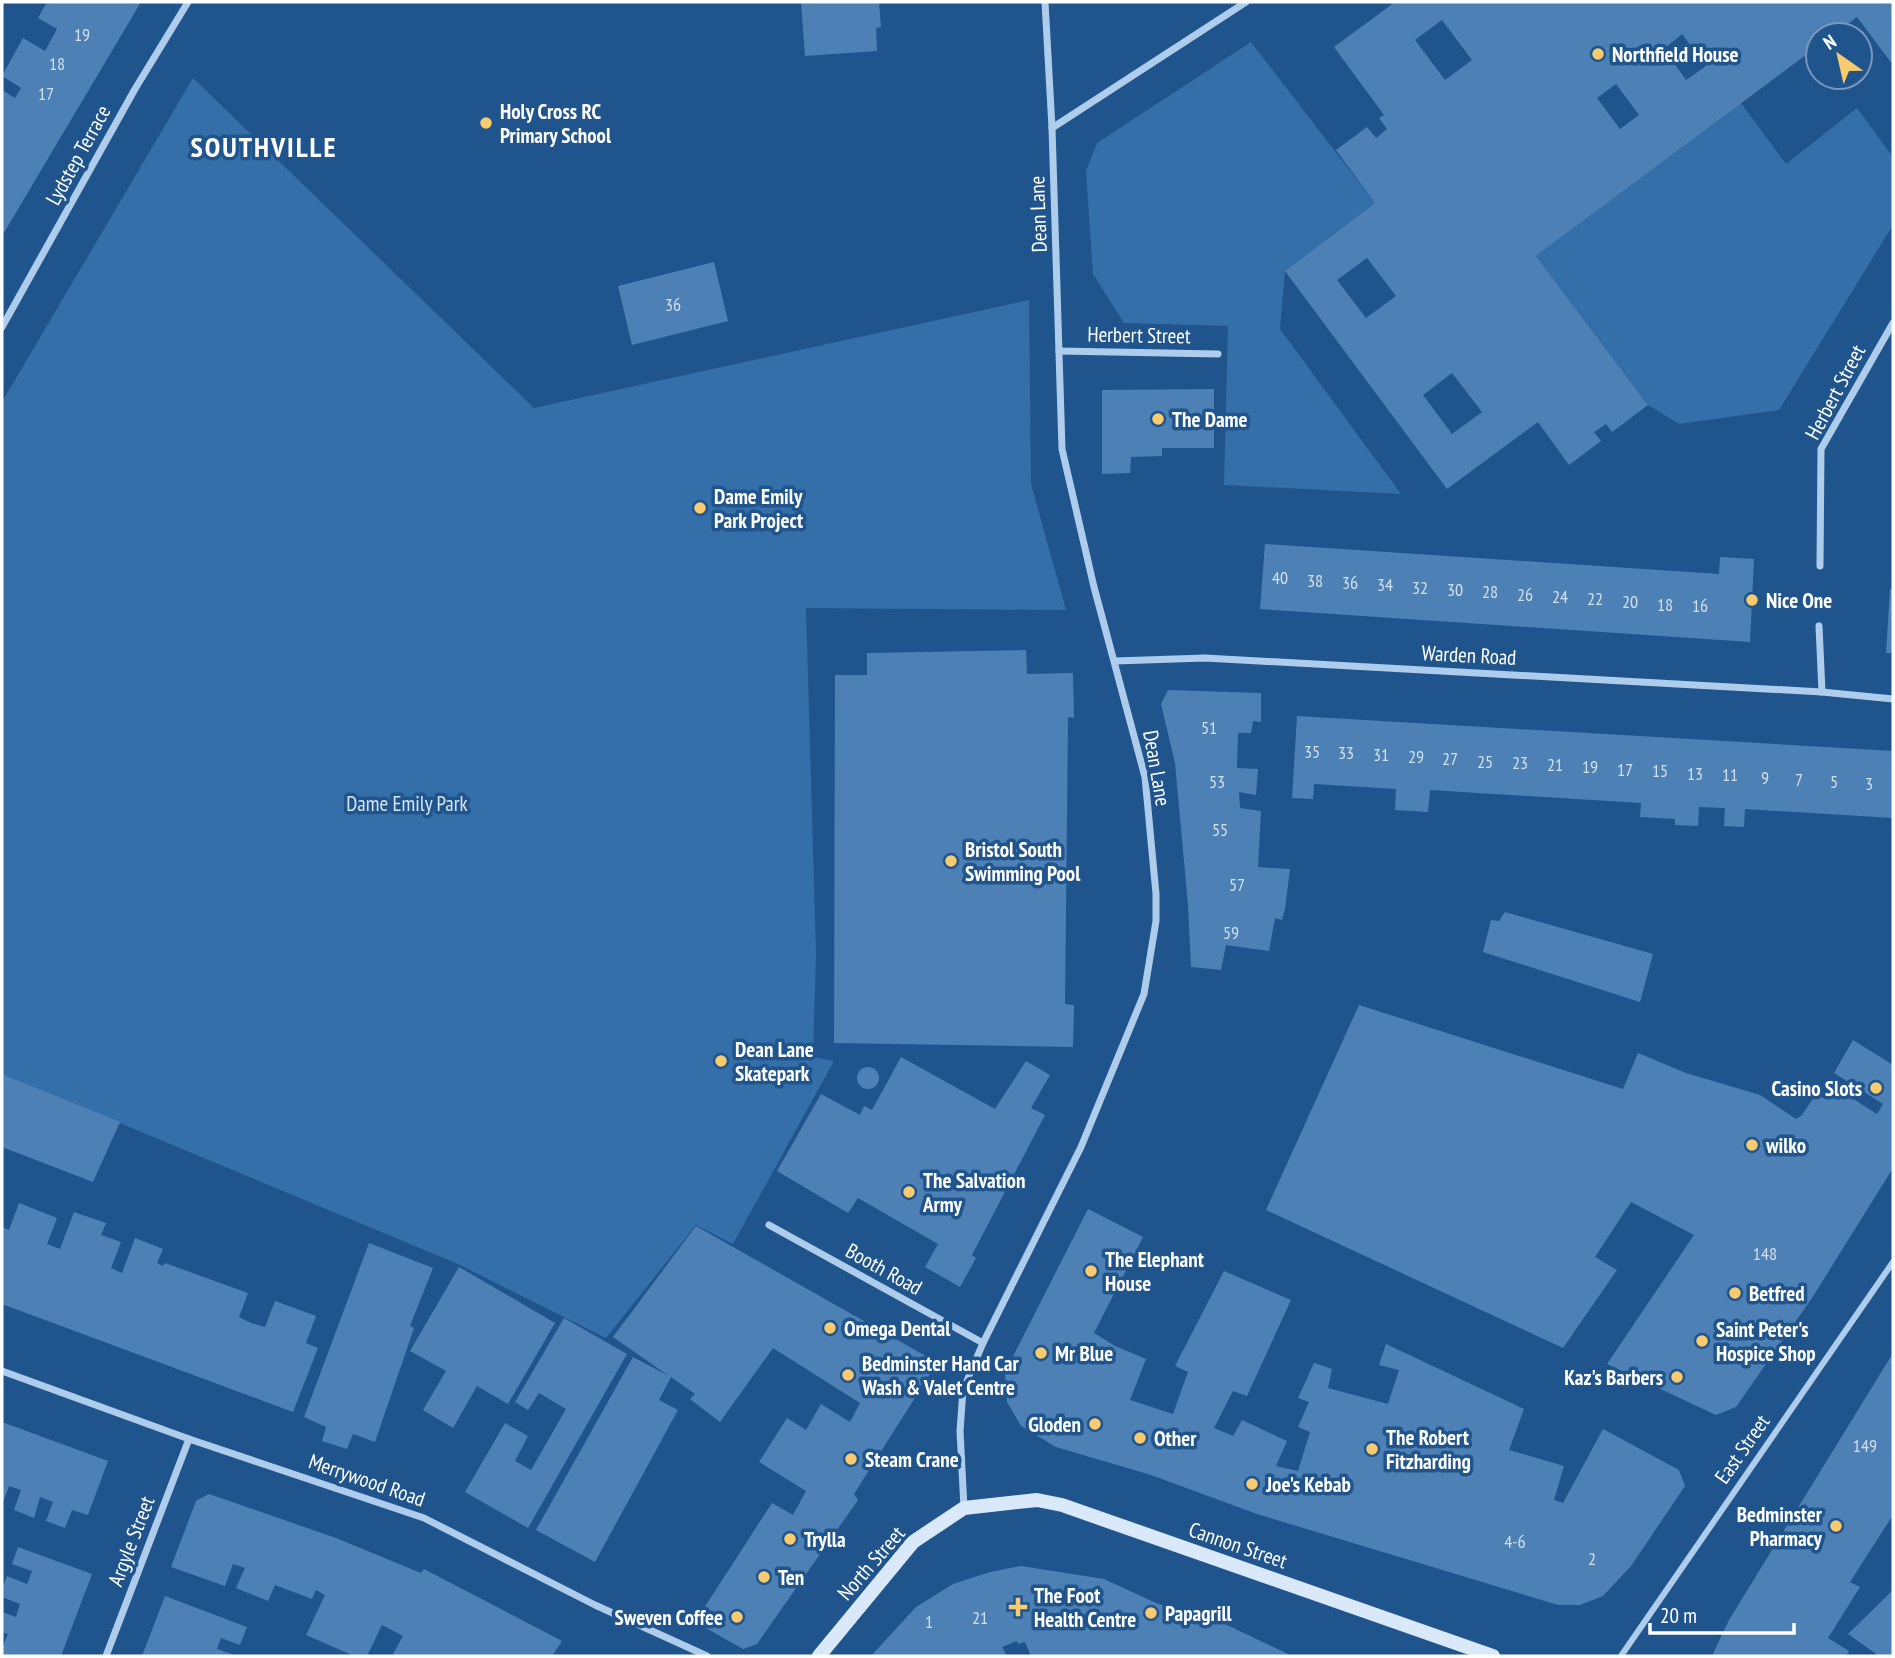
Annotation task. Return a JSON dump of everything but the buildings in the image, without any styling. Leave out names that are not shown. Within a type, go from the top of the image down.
[{"type":"main road","name":"Cannon Street","points":[[964,1508],[1037,1500],[1062,1505],[1493,1656]]},
{"type":"main road","name":"North Street","points":[[819,1656],[913,1542],[964,1508]]},
{"type":"street","name":"Lydstep Terrace","points":[[2,327],[135,89],[188,2]]},
{"type":"street","name":"Dean Lane","points":[[964,1508],[960,1431],[963,1390],[983,1343],[1081,1147],[1144,994],[1156,921],[1145,777],[1094,587],[1062,449],[1052,128],[1045,2]]},
{"type":"street","points":[[1052,128],[1246,2]]},
{"type":"street","name":"Herbert Street","points":[[1820,566],[1821,449],[1893,323]]},
{"type":"street","name":"Herbert Street","points":[[1059,351],[1218,354]]},
{"type":"street","points":[[1819,626],[1822,692]]},
{"type":"street","name":"Warden Road","points":[[1115,661],[1205,658],[1822,692],[1893,699]]},
{"type":"street","name":"Booth Road","points":[[769,1225],[983,1343]]},
{"type":"street","name":"East Street","points":[[1621,1656],[1893,1262]]},
{"type":"street","name":"Merrywood Road","points":[[2,1371],[189,1439],[424,1518],[595,1605],[707,1656]]},
{"type":"street","name":"Argyle Street","points":[[106,1656],[189,1439]]},
{"type":"green space","points":[[1251,42],[1375,203],[1285,271],[1280,329],[1401,494],[1224,485],[1228,326],[1124,323],[1093,274],[1086,171],[1097,143]]},
{"type":"green space","name":"Dame Emily Park","points":[[193,78],[534,408],[1029,300],[1031,484],[1066,610],[806,608],[816,953],[813,1057],[834,1061],[733,1244],[696,1225],[606,1338],[458,1264],[2,1074],[2,402]]},
{"type":"green space","points":[[1741,103],[1786,164],[1857,108],[1893,157],[1893,225],[1779,410],[1679,424],[1648,405],[1536,256]]},
{"type":"place","name":"Northfield House","points":[[1598,54]]},
{"type":"place","name":"Holy Cross RC Primary School","points":[[486,123]]},
{"type":"place","name":"The Dame","points":[[1158,419]]},
{"type":"place","name":"Dame Emily Park Project","points":[[700,508]]},
{"type":"place","name":"Nice One","points":[[1752,600]]},
{"type":"place","name":"Bristol South Swimming Pool","points":[[951,861]]},
{"type":"place","name":"Dean Lane Skatepark","points":[[721,1061]]},
{"type":"place","name":"Casino Slots","points":[[1876,1088]]},
{"type":"place","name":"wilko","points":[[1752,1145]]},
{"type":"place","name":"The Salvation Army","points":[[909,1192]]},
{"type":"place","name":"The Elephant House","points":[[1091,1271]]},
{"type":"place","name":"Betfred","points":[[1735,1293]]},
{"type":"place","name":"Omega Dental","points":[[830,1328]]},
{"type":"place","name":"Saint Peter's Hospice Shop","points":[[1702,1341]]},
{"type":"place","name":"Mr Blue","points":[[1041,1353]]},
{"type":"place","name":"Bedminster Hand Car Wash & Valet Centre","points":[[848,1375]]},
{"type":"place","name":"Kaz's Barbers","points":[[1677,1377]]},
{"type":"place","name":"Gloden","points":[[1095,1424]]},
{"type":"place","name":"Other","points":[[1140,1438]]},
{"type":"place","name":"The Robert Fitzharding","points":[[1372,1449]]},
{"type":"place","name":"Steam Crane","points":[[851,1459]]},
{"type":"place","name":"Joe's Kebab","points":[[1252,1484]]},
{"type":"place","name":"Bedminster Pharmacy","points":[[1836,1526]]},
{"type":"place","name":"Trylla","points":[[790,1539]]},
{"type":"place","name":"Ten","points":[[764,1577]]},
{"type":"place","name":"The Foot Health Centre","points":[[1018,1607]]},
{"type":"place","name":"Papagrill","points":[[1151,1613]]},
{"type":"place","name":"Sweven Coffee","points":[[737,1617]]},
{"type":"district","name":"SOUTHVILLE","points":[[264,146]]}]
